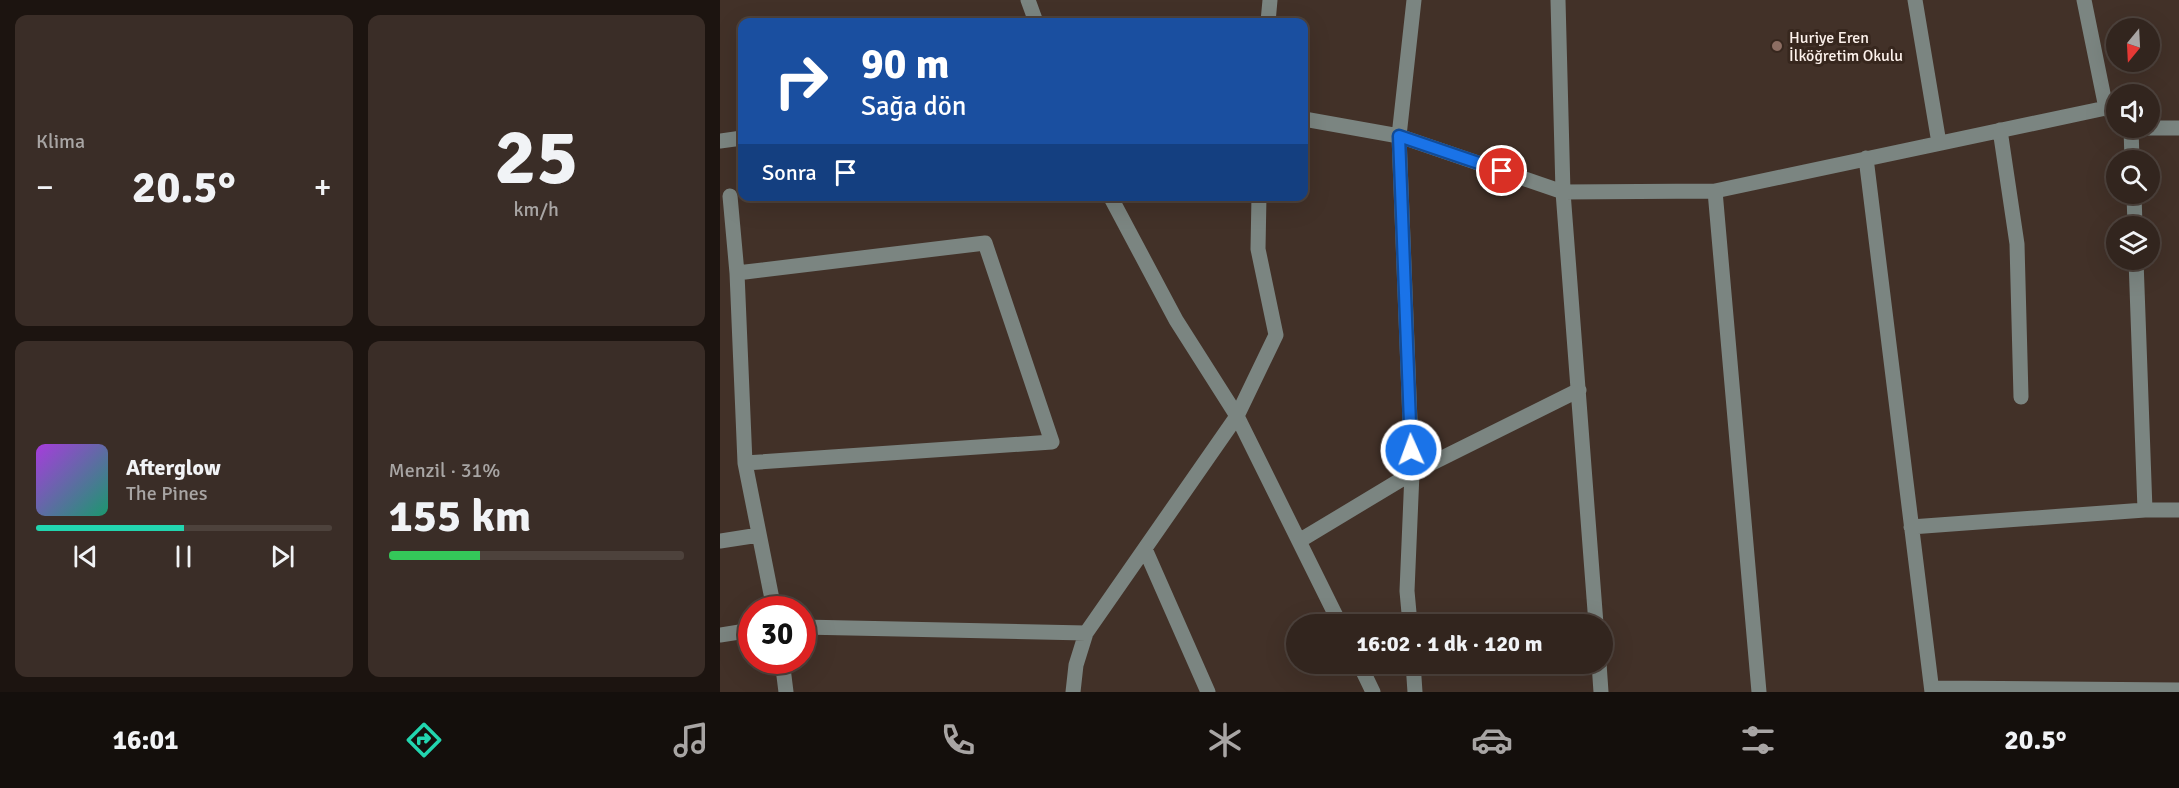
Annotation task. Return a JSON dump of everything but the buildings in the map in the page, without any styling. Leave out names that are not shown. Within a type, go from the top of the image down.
[{"type":"street","points":[[1028,0],[1035,18]]},
{"type":"street","points":[[1268,18],[1270,0]]},
{"type":"street","points":[[1409,614],[1407,591],[1412,473],[1399,136],[1414,0]]},
{"type":"street","points":[[1558,0],[1563,192],[1595,614]]},
{"type":"street","points":[[1915,0],[1939,143]]},
{"type":"street","points":[[2084,0],[2106,91]]},
{"type":"street","points":[[1308,120],[1399,136],[1563,192],[1715,191],[2001,130],[2106,113]]},
{"type":"street","points":[[2160,128],[2179,128]]},
{"type":"street","points":[[2001,130],[2017,244],[2021,397]]},
{"type":"street","points":[[720,141],[738,139]]},
{"type":"street","points":[[1866,158],[1932,690],[2179,690]]},
{"type":"street","points":[[1715,191],[1759,692]]},
{"type":"street","points":[[730,196],[737,273],[745,464],[771,596]]},
{"type":"street","points":[[1113,201],[1176,320],[1237,416],[1335,614]]},
{"type":"street","points":[[1073,692],[1076,665],[1086,633],[1237,416],[1276,335],[1258,249],[1259,201]]},
{"type":"street","points":[[737,273],[985,243],[1052,442],[745,464]]},
{"type":"street","points":[[2136,270],[2145,510]]},
{"type":"street","points":[[1299,541],[1412,473],[1579,390]]},
{"type":"street","points":[[1911,526],[2145,510],[2179,510]]},
{"type":"street","points":[[720,541],[759,535]]},
{"type":"street","points":[[1145,549],[1208,692]]},
{"type":"street","points":[[816,627],[1086,633]]},
{"type":"street","points":[[720,634],[738,632]]},
{"type":"street","points":[[784,674],[786,692]]},
{"type":"street","points":[[1364,674],[1373,692]]},
{"type":"street","points":[[1414,674],[1415,692]]},
{"type":"street","points":[[1600,674],[1601,692]]},
{"type":"place","name":"Huriye Eren İlköğretim Okulu","points":[[1777,46]]},
{"type":"route","points":[[1411,450],[1399,136],[1502,171]]}]
